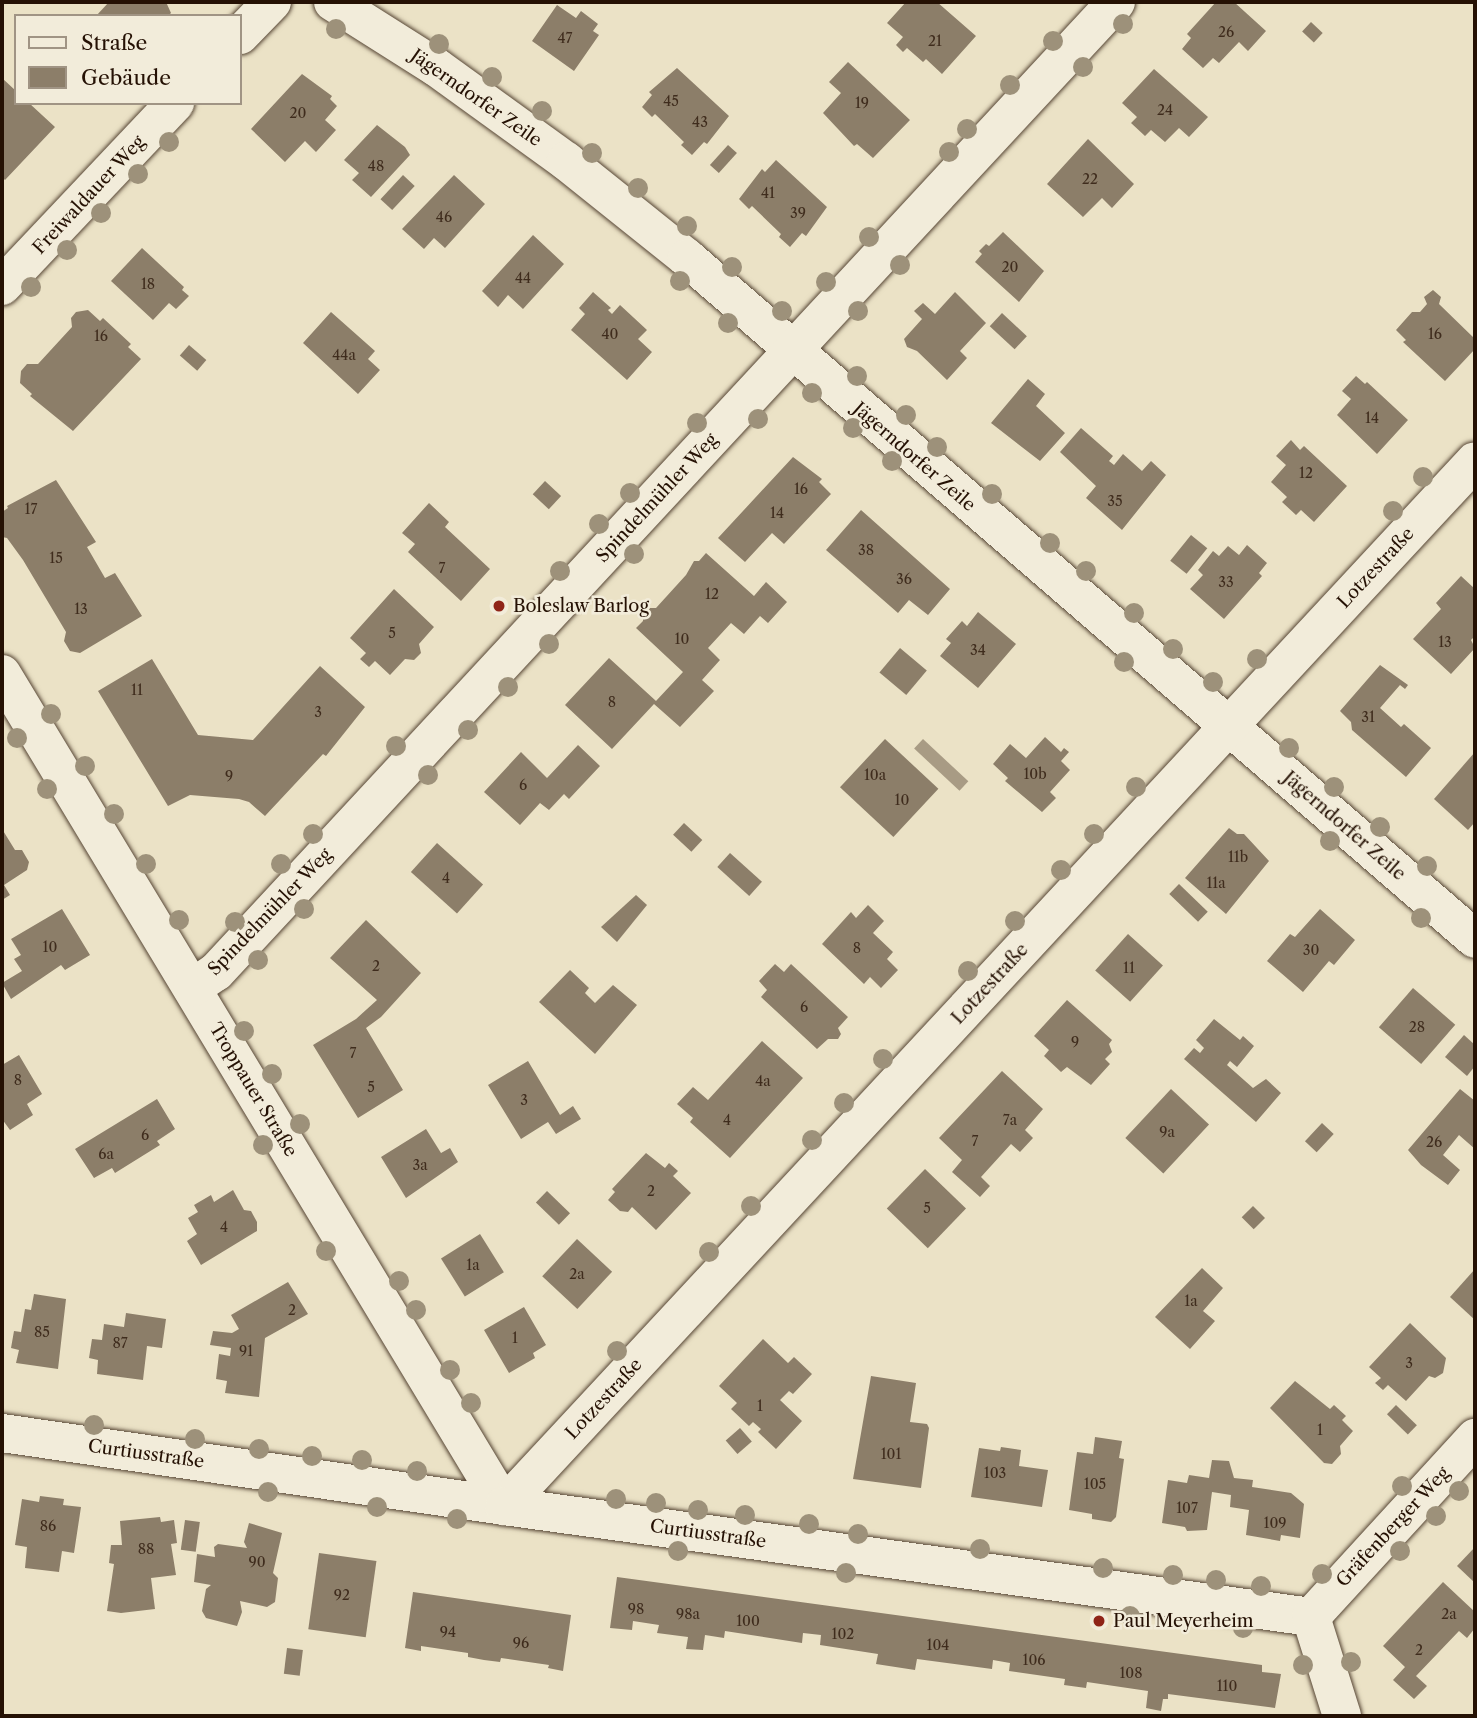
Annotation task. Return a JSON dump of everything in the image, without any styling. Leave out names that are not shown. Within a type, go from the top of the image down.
[{"type":"street","points":[[242,33],[272,2]]},
{"type":"street","name":"Jägerndorfer Zeile","points":[[333,2],[436,67],[566,161],[687,258],[792,352],[1475,939]]},
{"type":"street","name":"Spindelmühler Weg","points":[[192,988],[216,972],[1116,2]]},
{"type":"street","name":"Freiwaldauer Weg","points":[[2,286],[173,105]]},
{"type":"street","name":"Lotzestraße","points":[[504,1506],[1475,461]]},
{"type":"street","name":"Troppauer Straße","points":[[2,674],[504,1506]]},
{"type":"street","name":"Curtiusstraße","points":[[2,1433],[504,1506],[1311,1617]]},
{"type":"street","name":"Gräfenberger Weg","points":[[1311,1617],[1475,1438]]},
{"type":"street","points":[[1311,1617],[1342,1716]]},
{"type":"shaded area","points":[[923,739],[968,781],[959,791],[914,749]]},
{"type":"building","points":[[109,2],[166,2],[171,13],[170,14],[98,14]]},
{"type":"building","points":[[906,2],[937,2],[976,36],[942,74],[926,59],[923,62],[907,48],[903,52],[896,45],[903,37],[887,23]]},
{"type":"building","points":[[1216,2],[1234,2],[1266,31],[1248,51],[1239,42],[1219,63],[1213,58],[1203,68],[1182,49],[1191,38],[1187,34]]},
{"type":"building","points":[[557,5],[576,18],[581,11],[598,24],[593,31],[599,35],[574,71],[532,41]]},
{"type":"building","points":[[1311,22],[1323,33],[1314,42],[1302,32]]},
{"type":"building","points":[[848,62],[910,120],[873,158],[857,144],[854,146],[823,113],[841,93],[829,82]]},
{"type":"building","points":[[677,68],[729,116],[707,144],[704,142],[692,155],[681,145],[684,142],[655,114],[652,117],[642,107],[652,95],[649,92]]},
{"type":"building","points":[[1154,69],[1208,117],[1189,137],[1179,128],[1165,142],[1151,130],[1145,136],[1131,123],[1137,117],[1122,103]]},
{"type":"building","points":[[302,74],[332,96],[330,99],[337,106],[325,120],[336,130],[316,152],[305,141],[285,162],[251,129]]},
{"type":"building","points":[[2,78],[14,89],[14,105],[31,105],[55,127],[5,180],[2,177]]},
{"type":"building","points":[[377,125],[405,147],[410,155],[371,197],[352,180],[359,173],[344,160]]},
{"type":"building","points":[[1088,139],[1134,184],[1112,208],[1102,198],[1083,217],[1047,184]]},
{"type":"building","points":[[728,145],[737,153],[719,173],[710,165]]},
{"type":"building","points":[[776,160],[827,207],[806,236],[802,233],[790,247],[779,237],[781,234],[752,206],[749,209],[739,199],[762,169],[765,172]]},
{"type":"building","points":[[403,175],[415,186],[392,210],[380,199]]},
{"type":"building","points":[[454,175],[485,204],[445,248],[434,238],[424,249],[402,229]]},
{"type":"building","points":[[1003,232],[1044,271],[1019,302],[975,262],[982,254],[979,251],[986,244],[989,246]]},
{"type":"building","points":[[533,235],[564,264],[523,309],[508,295],[498,307],[482,291]]},
{"type":"building","points":[[142,248],[184,287],[182,290],[189,296],[176,309],[169,303],[153,320],[111,281]]},
{"type":"building","points":[[1433,290],[1441,297],[1439,304],[1475,339],[1475,349],[1445,381],[1403,342],[1406,340],[1396,330],[1412,312],[1420,312],[1427,304],[1424,297]]},
{"type":"building","points":[[593,292],[611,308],[608,310],[612,314],[620,305],[647,330],[638,339],[652,352],[627,380],[571,330],[585,314],[579,308]]},
{"type":"building","points":[[955,292],[986,323],[960,351],[967,358],[947,380],[917,351],[907,347],[904,339],[922,319],[914,311],[923,303],[935,314]]},
{"type":"building","points":[[88,310],[100,321],[103,318],[131,344],[128,347],[141,359],[73,431],[30,396],[32,394],[20,383],[21,371],[27,364],[38,364],[72,327],[71,318],[76,312]]},
{"type":"building","points":[[331,312],[375,351],[368,359],[380,370],[358,394],[303,343]]},
{"type":"building","points":[[1002,313],[1027,336],[1015,349],[990,326]]},
{"type":"building","points":[[189,345],[206,360],[197,371],[180,356]]},
{"type":"building","points":[[1356,376],[1365,384],[1367,382],[1408,420],[1377,454],[1337,415],[1351,399],[1342,391]]},
{"type":"building","points":[[1028,379],[1045,394],[1036,406],[1065,433],[1040,461],[991,423]]},
{"type":"building","points":[[1081,428],[1113,456],[1109,461],[1114,465],[1123,454],[1142,471],[1151,461],[1166,475],[1122,530],[1086,498],[1096,486],[1060,452]]},
{"type":"building","points":[[1291,440],[1300,450],[1304,446],[1347,486],[1314,522],[1301,510],[1296,515],[1282,502],[1287,497],[1271,482],[1286,465],[1276,456]]},
{"type":"building","points":[[793,457],[822,479],[819,482],[831,494],[784,544],[772,533],[745,562],[718,538]]},
{"type":"building","points":[[56,480],[96,542],[87,547],[105,578],[115,573],[142,616],[80,653],[70,651],[64,641],[66,632],[23,560],[7,538],[2,537],[2,512],[7,506]]},
{"type":"building","points":[[545,481],[561,496],[549,509],[533,494]]},
{"type":"building","points":[[429,503],[449,522],[445,527],[490,569],[461,601],[408,552],[415,544],[402,533]]},
{"type":"building","points":[[861,510],[950,589],[928,615],[909,600],[898,613],[826,550]]},
{"type":"building","points":[[1191,535],[1207,548],[1187,574],[1170,561]]},
{"type":"building","points":[[1247,545],[1267,563],[1259,573],[1262,576],[1224,619],[1190,589],[1203,575],[1198,570],[1213,551],[1219,556],[1228,546],[1239,555]]},
{"type":"building","points":[[706,553],[754,596],[766,582],[787,602],[768,623],[760,616],[744,634],[731,623],[708,648],[720,660],[702,680],[714,691],[680,727],[654,704],[612,749],[565,705],[609,658],[656,701],[683,672],[636,628],[650,608],[656,608],[686,575],[694,561],[699,561]]},
{"type":"building","points":[[1461,576],[1475,589],[1475,636],[1471,640],[1475,648],[1451,674],[1413,639],[1441,609],[1436,603]]},
{"type":"building","points":[[394,589],[434,627],[419,644],[421,653],[414,660],[405,659],[390,675],[375,661],[369,667],[360,659],[366,653],[350,638]]},
{"type":"building","points":[[978,612],[1016,644],[978,688],[940,656],[951,643],[946,639],[962,621],[967,626]]},
{"type":"building","points":[[900,648],[927,670],[906,695],[879,673]]},
{"type":"building","points":[[152,659],[198,735],[253,740],[320,666],[365,707],[326,756],[323,754],[265,816],[249,802],[239,799],[190,795],[168,806],[98,691]]},
{"type":"building","points":[[1380,665],[1408,685],[1405,689],[1400,685],[1380,708],[1401,727],[1404,724],[1431,748],[1406,777],[1352,730],[1351,722],[1340,711]]},
{"type":"building","points":[[1045,737],[1061,752],[1064,748],[1069,752],[1061,761],[1070,770],[1050,792],[1056,798],[1042,812],[1005,781],[1008,778],[993,764],[1010,744],[1026,758]]},
{"type":"building","points":[[885,739],[938,789],[893,837],[840,787]]},
{"type":"building","points":[[578,745],[600,766],[569,799],[564,794],[549,810],[540,803],[520,825],[484,792],[521,752],[547,778]]},
{"type":"building","points":[[1475,752],[1475,822],[1468,830],[1434,799]]},
{"type":"building","points":[[684,823],[702,840],[691,852],[673,835]]},
{"type":"building","points":[[1229,828],[1237,834],[1244,834],[1269,861],[1226,914],[1185,878]]},
{"type":"building","points":[[2,829],[15,850],[22,850],[29,862],[27,870],[4,885],[10,895],[2,900]]},
{"type":"building","points":[[437,843],[483,884],[457,913],[411,872]]},
{"type":"building","points":[[730,853],[762,882],[749,896],[717,867]]},
{"type":"building","points":[[1179,884],[1208,912],[1198,922],[1169,894]]},
{"type":"building","points":[[636,895],[647,905],[617,942],[601,927]]},
{"type":"building","points":[[868,905],[884,921],[873,933],[893,952],[887,959],[898,970],[881,988],[870,977],[864,984],[822,944],[851,912],[856,918]]},
{"type":"building","points":[[62,909],[90,955],[65,970],[61,965],[11,999],[2,983],[22,971],[14,959],[21,955],[11,939]]},
{"type":"building","points":[[1320,909],[1355,940],[1334,965],[1329,961],[1303,992],[1267,961],[1290,934],[1295,937]]},
{"type":"building","points":[[366,920],[421,973],[381,1017],[366,1028],[403,1090],[358,1118],[313,1045],[356,1019],[377,1000],[330,958]]},
{"type":"building","points":[[1128,934],[1163,965],[1130,1002],[1095,970]]},
{"type":"building","points":[[775,964],[784,972],[791,964],[848,1017],[838,1028],[841,1034],[838,1039],[828,1039],[817,1049],[761,997],[767,990],[759,981]]},
{"type":"building","points":[[570,970],[589,988],[585,993],[595,1003],[613,985],[637,1005],[595,1054],[539,1002]]},
{"type":"building","points":[[1413,988],[1455,1025],[1421,1064],[1379,1027]]},
{"type":"building","points":[[1067,1000],[1112,1040],[1109,1044],[1112,1052],[1105,1059],[1110,1064],[1091,1085],[1067,1067],[1061,1072],[1044,1056],[1049,1050],[1034,1036]]},
{"type":"building","points":[[1214,1019],[1240,1040],[1243,1036],[1254,1046],[1237,1067],[1230,1061],[1227,1065],[1253,1088],[1266,1079],[1281,1093],[1256,1122],[1184,1059],[1194,1048],[1200,1053],[1204,1048],[1196,1040]]},
{"type":"building","points":[[1464,1035],[1475,1045],[1475,1066],[1467,1076],[1445,1057]]},
{"type":"building","points":[[762,1041],[803,1078],[730,1158],[690,1122],[693,1118],[677,1104],[693,1087],[708,1100]]},
{"type":"building","points":[[19,1055],[42,1094],[27,1104],[33,1115],[10,1130],[2,1119],[2,1065]]},
{"type":"building","points":[[528,1061],[560,1115],[573,1106],[581,1119],[556,1134],[548,1122],[521,1139],[488,1085]]},
{"type":"building","points":[[1002,1071],[1043,1109],[1025,1130],[1033,1138],[1020,1152],[1011,1144],[981,1177],[990,1186],[980,1197],[952,1172],[962,1160],[939,1138]]},
{"type":"building","points":[[1171,1089],[1209,1124],[1163,1173],[1125,1138]]},
{"type":"building","points":[[1460,1089],[1475,1101],[1475,1149],[1459,1135],[1443,1155],[1460,1170],[1448,1185],[1421,1165],[1408,1150]]},
{"type":"building","points":[[157,1099],[175,1129],[157,1141],[160,1145],[115,1173],[112,1168],[94,1178],[75,1149]]},
{"type":"building","points":[[1322,1123],[1334,1134],[1317,1152],[1305,1141]]},
{"type":"building","points":[[426,1129],[441,1153],[450,1148],[458,1162],[406,1198],[381,1157]]},
{"type":"building","points":[[646,1153],[665,1168],[669,1163],[678,1171],[673,1176],[691,1193],[656,1230],[632,1207],[628,1212],[620,1211],[608,1200],[615,1192],[612,1189]]},
{"type":"building","points":[[925,1169],[966,1209],[928,1248],[887,1209]]},
{"type":"building","points":[[233,1190],[244,1210],[251,1211],[257,1222],[257,1231],[201,1265],[187,1241],[197,1234],[188,1218],[198,1212],[194,1205],[211,1195],[214,1202]]},
{"type":"building","points":[[547,1191],[570,1213],[559,1225],[536,1203]]},
{"type":"building","points":[[1253,1206],[1265,1218],[1254,1229],[1242,1217]]},
{"type":"building","points":[[480,1234],[504,1272],[465,1297],[441,1258]]},
{"type":"building","points":[[577,1239],[612,1272],[577,1309],[542,1276]]},
{"type":"building","points":[[1202,1268],[1223,1288],[1203,1311],[1215,1321],[1190,1349],[1155,1317]]},
{"type":"building","points":[[1475,1269],[1475,1320],[1450,1297]]},
{"type":"building","points":[[288,1282],[308,1314],[265,1338],[259,1397],[225,1393],[227,1381],[216,1379],[219,1354],[230,1356],[231,1348],[210,1345],[213,1331],[232,1333],[239,1329],[231,1315]]},
{"type":"building","points":[[34,1294],[66,1299],[58,1369],[16,1363],[19,1350],[11,1348],[14,1331],[21,1332],[25,1309],[31,1310]]},
{"type":"building","points":[[524,1307],[546,1345],[533,1353],[535,1358],[509,1373],[484,1330]]},
{"type":"building","points":[[126,1313],[166,1319],[162,1348],[147,1346],[143,1380],[97,1374],[98,1360],[89,1358],[92,1339],[102,1340],[104,1324],[124,1327]]},
{"type":"building","points":[[1410,1323],[1446,1358],[1443,1373],[1435,1378],[1429,1376],[1406,1401],[1388,1385],[1383,1390],[1375,1383],[1381,1378],[1369,1367]]},
{"type":"building","points":[[763,1339],[788,1363],[794,1357],[812,1374],[793,1394],[789,1391],[780,1400],[802,1421],[776,1449],[758,1432],[761,1429],[753,1422],[749,1426],[731,1409],[737,1403],[719,1386]]},
{"type":"building","points":[[871,1376],[916,1383],[910,1422],[927,1424],[929,1428],[921,1488],[853,1479]]},
{"type":"building","points":[[1295,1381],[1330,1409],[1334,1405],[1346,1416],[1342,1420],[1353,1431],[1340,1446],[1341,1454],[1332,1464],[1324,1463],[1270,1408]]},
{"type":"building","points":[[1396,1405],[1417,1425],[1408,1434],[1387,1414]]},
{"type":"building","points":[[740,1428],[752,1442],[737,1454],[726,1440]]},
{"type":"building","points":[[1095,1437],[1122,1441],[1119,1458],[1124,1459],[1116,1517],[1111,1522],[1092,1519],[1092,1514],[1069,1510],[1077,1452],[1093,1454]]},
{"type":"building","points":[[1001,1447],[1021,1450],[1019,1466],[1048,1470],[1042,1507],[971,1497],[979,1448],[1000,1451]]},
{"type":"building","points":[[1212,1460],[1229,1461],[1234,1478],[1253,1480],[1252,1487],[1291,1493],[1304,1504],[1300,1538],[1281,1535],[1280,1541],[1246,1535],[1249,1510],[1230,1507],[1231,1495],[1212,1492],[1207,1530],[1187,1531],[1185,1527],[1162,1523],[1168,1480],[1187,1483],[1189,1475],[1209,1478]]},
{"type":"building","points":[[40,1496],[64,1499],[63,1505],[81,1507],[74,1553],[62,1551],[59,1572],[25,1568],[27,1547],[15,1545],[22,1499],[39,1502]]},
{"type":"building","points":[[160,1517],[161,1522],[174,1520],[177,1543],[171,1544],[176,1575],[151,1578],[155,1609],[121,1613],[107,1611],[114,1564],[109,1563],[111,1545],[122,1545],[120,1521]]},
{"type":"building","points":[[185,1520],[200,1522],[196,1552],[181,1550]]},
{"type":"building","points":[[249,1523],[282,1533],[273,1573],[278,1578],[275,1602],[267,1607],[240,1601],[242,1612],[237,1626],[206,1618],[202,1611],[206,1589],[211,1585],[194,1582],[197,1554],[215,1557],[214,1547],[218,1544],[247,1548],[244,1542]]},
{"type":"building","points":[[1475,1547],[1475,1583],[1457,1566]]},
{"type":"building","points":[[319,1553],[376,1561],[366,1637],[308,1629]]},
{"type":"building","points":[[617,1577],[1262,1665],[1262,1672],[1281,1674],[1275,1708],[1168,1694],[1168,1699],[1163,1699],[1161,1711],[1146,1708],[1148,1691],[1087,1682],[1086,1688],[1064,1685],[1065,1679],[1009,1671],[1010,1663],[993,1660],[992,1669],[917,1659],[915,1670],[876,1664],[878,1654],[820,1645],[821,1635],[803,1633],[802,1643],[725,1631],[724,1638],[705,1635],[703,1650],[686,1649],[688,1637],[657,1633],[659,1625],[633,1621],[632,1630],[610,1628]]},
{"type":"building","points":[[1443,1582],[1475,1612],[1475,1628],[1467,1638],[1459,1631],[1416,1676],[1427,1686],[1414,1699],[1393,1680],[1405,1667],[1383,1646]]},
{"type":"building","points":[[413,1592],[571,1615],[563,1671],[548,1668],[549,1665],[501,1658],[500,1662],[484,1660],[468,1657],[468,1653],[421,1646],[421,1651],[405,1648]]},
{"type":"building","points":[[287,1648],[303,1650],[300,1676],[284,1674]]},
{"type":"place","name":"Boleslaw Barlog","points":[[499,606]]},
{"type":"place","name":"Paul Meyerheim","points":[[1099,1621]]}]
